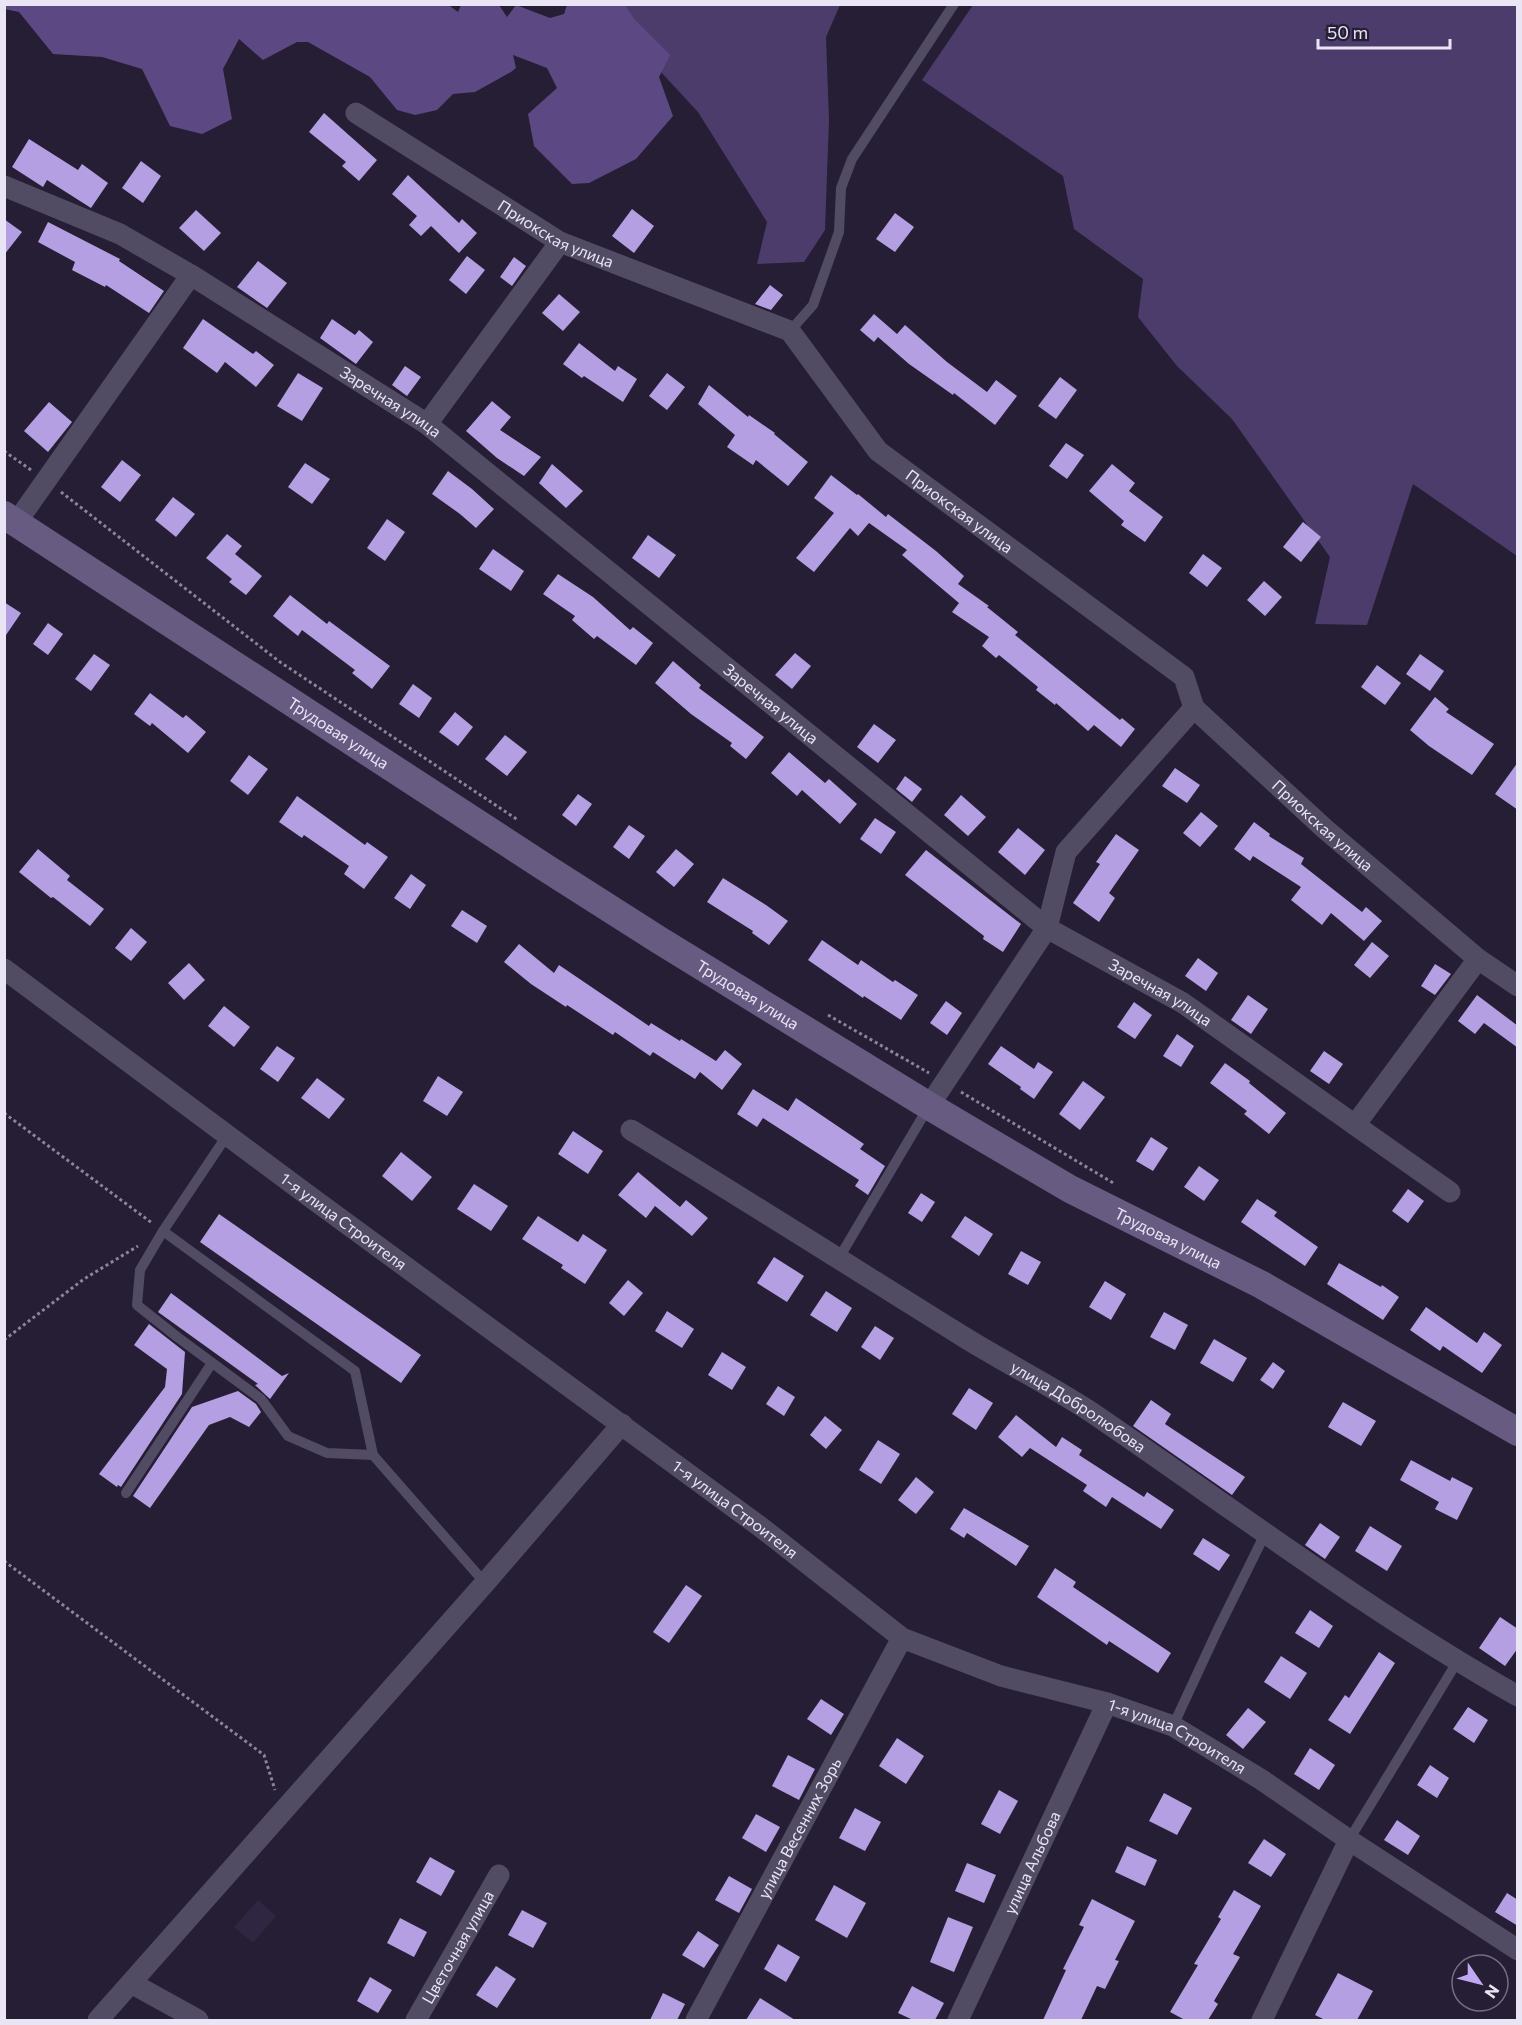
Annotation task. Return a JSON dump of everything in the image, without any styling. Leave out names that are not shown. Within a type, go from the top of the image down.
[{"type":"street","name":"Приокская улица","points":[[356,113],[560,242],[790,331],[878,451],[1184,677],[1194,708],[1325,829],[1478,959],[1518,986]]},
{"type":"street","name":"Заречная улица","points":[[4,186],[120,234],[191,275],[427,424],[1047,928],[1183,1003],[1450,1192]]},
{"type":"street","points":[[427,424],[560,242]]},
{"type":"street","points":[[10,519],[46,480],[191,275]]},
{"type":"street","name":"Трудовая улица","points":[[10,519],[659,940],[929,1106],[1070,1189],[1262,1285],[1518,1432]]},
{"type":"street","points":[[929,1106],[1047,928],[1066,852],[1194,708]]},
{"type":"street","points":[[1355,1125],[1478,959]]},
{"type":"street","name":"1-я улица Строителя","points":[[4,969],[762,1528],[902,1638],[1000,1676],[1107,1703],[1173,1726],[1262,1780],[1349,1840],[1518,1950]]},
{"type":"street","name":"улица Добролюбова","points":[[631,1130],[961,1335],[1088,1410],[1265,1534],[1457,1662],[1518,1696]]},
{"type":"street","points":[[98,2020],[485,1584],[622,1424]]},
{"type":"street","name":"улица Весенних Зорь","points":[[696,2020],[902,1638]]},
{"type":"street","name":"улица Альбова","points":[[958,2020],[1107,1703]]},
{"type":"street","points":[[1262,2020],[1349,1840]]},
{"type":"street","name":"Цветочная улица","points":[[416,2020],[499,1875]]},
{"type":"street","points":[[131,1983],[198,2020]]},
{"type":"lane","points":[[790,331],[813,305],[821,284],[839,232],[841,188],[852,159],[954,4]]},
{"type":"lane","points":[[839,1258],[929,1106]]},
{"type":"lane","points":[[228,1134],[163,1231],[140,1270],[137,1305],[261,1399],[288,1436],[327,1453],[373,1455]]},
{"type":"lane","points":[[163,1231],[355,1371],[373,1455],[485,1584]]},
{"type":"lane","points":[[126,1493],[212,1363]]},
{"type":"lane","points":[[1173,1726],[1265,1534]]},
{"type":"lane","points":[[1349,1840],[1457,1662]]},
{"type":"path","points":[[4,451],[46,480],[280,662],[526,826]]},
{"type":"path","points":[[827,1014],[1116,1185]]},
{"type":"path","points":[[4,1113],[163,1231],[84,1279],[4,1340]]},
{"type":"path","points":[[4,1561],[264,1755],[282,1813]]},
{"type":"shaded area","points":[[5,4],[447,4],[458,12],[461,5],[499,5],[507,17],[516,5],[550,18],[564,14],[567,5],[625,5],[635,20],[670,55],[659,77],[673,116],[636,159],[589,183],[572,184],[534,146],[528,114],[557,88],[547,68],[513,55],[516,68],[511,72],[475,92],[453,94],[437,110],[415,115],[397,110],[370,77],[308,42],[297,42],[263,60],[239,39],[223,69],[232,119],[202,134],[170,126],[142,69],[102,57],[53,54],[19,12],[4,9]]},
{"type":"shaded area","points":[[591,5],[840,5],[826,37],[829,120],[825,230],[804,262],[757,264],[767,222],[698,112],[634,43]]},
{"type":"shaded area","points":[[973,5],[1517,5],[1517,556],[1413,484],[1367,625],[1315,624],[1330,557],[1232,419],[1177,366],[1138,317],[1143,279],[1074,229],[1063,176],[922,80]]},
{"type":"shaded area","points":[[258,1900],[276,1916],[253,1943],[234,1927]]},
{"type":"building","points":[[324,113],[377,160],[359,181],[342,166],[346,162],[309,132]]},
{"type":"building","points":[[29,139],[78,170],[82,164],[108,183],[91,208],[47,180],[43,187],[12,167]]},
{"type":"building","points":[[141,161],[161,176],[143,203],[122,188]]},
{"type":"building","points":[[408,175],[459,223],[462,219],[477,233],[459,253],[431,226],[421,236],[409,225],[417,216],[392,194]]},
{"type":"building","points":[[632,209],[654,226],[634,253],[612,236]]},
{"type":"building","points":[[196,210],[221,233],[204,251],[179,228]]},
{"type":"building","points":[[895,213],[914,227],[895,252],[876,239]]},
{"type":"building","points":[[4,219],[22,232],[4,255]]},
{"type":"building","points":[[48,222],[120,259],[119,261],[164,291],[149,313],[106,285],[105,287],[72,270],[75,262],[38,242]]},
{"type":"building","points":[[467,256],[485,270],[466,294],[449,280]]},
{"type":"building","points":[[514,257],[526,266],[512,286],[500,277]]},
{"type":"building","points":[[258,261],[287,283],[267,308],[237,287]]},
{"type":"building","points":[[770,285],[783,295],[771,310],[755,304]]},
{"type":"building","points":[[559,294],[580,312],[563,331],[542,313]]},
{"type":"building","points":[[874,314],[897,334],[905,325],[947,362],[987,392],[996,380],[1017,396],[995,425],[954,393],[953,395],[909,364],[878,337],[874,342],[860,330]]},
{"type":"building","points":[[203,319],[253,354],[256,351],[274,365],[256,387],[225,362],[217,373],[183,348]]},
{"type":"building","points":[[332,319],[355,335],[359,330],[373,342],[356,364],[320,338]]},
{"type":"building","points":[[579,343],[615,371],[618,366],[637,379],[623,402],[563,364]]},
{"type":"building","points":[[405,366],[421,377],[407,396],[392,385]]},
{"type":"building","points":[[298,373],[323,388],[302,421],[277,406]]},
{"type":"building","points":[[667,373],[685,387],[667,410],[649,396]]},
{"type":"building","points":[[1060,377],[1077,390],[1056,419],[1038,406]]},
{"type":"building","points":[[709,385],[748,417],[749,415],[775,433],[808,462],[788,486],[756,460],[753,465],[727,447],[735,435],[698,404]]},
{"type":"building","points":[[492,401],[511,417],[500,430],[541,457],[524,476],[497,458],[466,431]]},
{"type":"building","points":[[49,402],[72,422],[48,452],[24,431]]},
{"type":"building","points":[[1066,443],[1084,455],[1067,479],[1049,466]]},
{"type":"building","points":[[122,460],[141,475],[120,502],[101,487]]},
{"type":"building","points":[[305,463],[330,479],[312,504],[288,487]]},
{"type":"building","points":[[552,464],[583,491],[566,508],[539,483]]},
{"type":"building","points":[[1112,464],[1135,483],[1129,491],[1163,517],[1145,542],[1121,525],[1124,521],[1089,491]]},
{"type":"building","points":[[448,471],[494,509],[476,528],[432,494]]},
{"type":"building","points":[[831,475],[886,517],[888,514],[936,551],[964,576],[958,584],[989,606],[987,607],[1018,632],[1015,635],[1120,720],[1122,718],[1135,729],[1121,747],[1094,725],[1088,731],[1056,703],[1055,705],[1036,690],[1038,687],[999,655],[996,658],[982,646],[989,637],[952,612],[959,603],[902,555],[907,550],[869,523],[858,536],[850,528],[814,572],[796,558],[834,513],[814,498]]},
{"type":"building","points":[[173,497],[195,514],[176,537],[155,520]]},
{"type":"building","points":[[387,519],[405,532],[385,561],[367,548]]},
{"type":"building","points":[[1303,522],[1321,537],[1301,562],[1283,547]]},
{"type":"building","points":[[227,534],[242,546],[235,554],[262,576],[246,595],[229,582],[232,579],[206,558]]},
{"type":"building","points":[[648,535],[676,555],[659,578],[632,558]]},
{"type":"building","points":[[493,549],[524,571],[511,591],[479,569]]},
{"type":"building","points":[[1203,554],[1222,568],[1207,587],[1189,573]]},
{"type":"building","points":[[558,574],[593,597],[630,630],[633,627],[653,643],[636,665],[597,636],[594,639],[572,620],[575,616],[543,594]]},
{"type":"building","points":[[1264,581],[1282,597],[1265,616],[1247,600]]},
{"type":"building","points":[[290,595],[327,624],[329,621],[390,666],[372,689],[352,673],[355,670],[302,630],[298,636],[273,616]]},
{"type":"building","points":[[4,602],[21,613],[4,638]]},
{"type":"building","points":[[48,623],[63,634],[48,655],[33,644]]},
{"type":"building","points":[[795,653],[811,666],[792,689],[775,675]]},
{"type":"building","points":[[94,654],[110,665],[91,691],[75,679]]},
{"type":"building","points":[[1420,654],[1444,671],[1430,691],[1406,674]]},
{"type":"building","points":[[673,661],[701,685],[699,688],[764,737],[746,759],[730,746],[732,743],[691,714],[655,683]]},
{"type":"building","points":[[1377,665],[1401,683],[1385,705],[1361,687]]},
{"type":"building","points":[[413,684],[432,698],[419,718],[399,704]]},
{"type":"building","points":[[150,693],[183,718],[186,715],[206,732],[188,753],[152,723],[150,726],[134,714]]},
{"type":"building","points":[[1435,697],[1449,709],[1446,712],[1494,744],[1472,775],[1410,730]]},
{"type":"building","points":[[455,712],[473,727],[458,746],[439,732]]},
{"type":"building","points":[[874,724],[896,740],[878,763],[857,747]]},
{"type":"building","points":[[505,735],[527,752],[507,776],[485,759]]},
{"type":"building","points":[[789,752],[825,783],[829,779],[857,804],[840,824],[802,790],[797,796],[771,773]]},
{"type":"building","points":[[249,755],[268,769],[248,795],[230,781]]},
{"type":"building","points":[[1518,762],[1518,810],[1495,794]]},
{"type":"building","points":[[1175,768],[1200,785],[1187,803],[1162,786]]},
{"type":"building","points":[[905,776],[922,789],[912,802],[896,789]]},
{"type":"building","points":[[578,794],[592,804],[576,826],[562,815]]},
{"type":"building","points":[[961,795],[986,817],[968,836],[944,815]]},
{"type":"building","points":[[297,796],[365,845],[367,842],[388,857],[364,889],[344,874],[349,866],[304,835],[302,838],[279,822]]},
{"type":"building","points":[[1201,812],[1218,826],[1200,847],[1183,833]]},
{"type":"building","points":[[875,818],[896,832],[881,854],[860,839]]},
{"type":"building","points":[[1254,822],[1270,834],[1269,836],[1304,858],[1301,864],[1362,912],[1366,907],[1382,921],[1364,941],[1331,913],[1322,925],[1291,900],[1301,887],[1253,856],[1250,861],[1234,849]]},
{"type":"building","points":[[629,825],[645,836],[629,859],[613,847]]},
{"type":"building","points":[[1018,828],[1045,850],[1025,875],[998,852]]},
{"type":"building","points":[[1116,834],[1139,850],[1109,893],[1115,898],[1099,922],[1073,903],[1100,864],[1096,862]]},
{"type":"building","points":[[38,849],[70,876],[67,880],[104,909],[90,926],[19,872]]},
{"type":"building","points":[[676,849],[694,864],[674,887],[656,872]]},
{"type":"building","points":[[926,850],[1021,924],[1003,952],[983,939],[984,936],[905,875]]},
{"type":"building","points":[[411,874],[426,885],[410,909],[394,898]]},
{"type":"building","points":[[723,878],[788,921],[769,945],[752,933],[753,931],[707,902]]},
{"type":"building","points":[[462,910],[487,926],[477,943],[451,926]]},
{"type":"building","points":[[131,928],[147,942],[131,961],[115,948]]},
{"type":"building","points":[[822,940],[858,965],[861,960],[893,982],[895,980],[918,995],[901,1020],[864,996],[863,998],[808,960]]},
{"type":"building","points":[[1372,942],[1389,956],[1370,978],[1354,965]]},
{"type":"building","points":[[519,944],[554,973],[559,965],[649,1026],[651,1023],[716,1061],[725,1050],[742,1064],[722,1090],[700,1072],[695,1079],[653,1052],[650,1056],[615,1032],[613,1035],[567,1005],[566,1007],[531,984],[504,962]]},
{"type":"building","points":[[1198,958],[1218,973],[1206,991],[1185,976]]},
{"type":"building","points":[[189,963],[205,980],[184,1000],[168,983]]},
{"type":"building","points":[[1435,964],[1451,974],[1435,995],[1421,986]]},
{"type":"building","points":[[1248,995],[1268,1009],[1251,1034],[1231,1020]]},
{"type":"building","points":[[1477,995],[1518,1026],[1518,1048],[1484,1023],[1475,1034],[1458,1021]]},
{"type":"building","points":[[946,1001],[962,1013],[947,1035],[930,1023]]},
{"type":"building","points":[[1134,1002],[1152,1015],[1135,1039],[1117,1027]]},
{"type":"building","points":[[224,1006],[250,1027],[234,1047],[208,1026]]},
{"type":"building","points":[[1177,1034],[1194,1046],[1181,1067],[1163,1056]]},
{"type":"building","points":[[277,1046],[295,1058],[278,1082],[260,1069]]},
{"type":"building","points":[[1001,1046],[1034,1069],[1038,1062],[1053,1072],[1034,1099],[988,1064]]},
{"type":"building","points":[[1324,1051],[1343,1064],[1329,1084],[1310,1071]]},
{"type":"building","points":[[1225,1063],[1250,1081],[1249,1083],[1286,1113],[1269,1134],[1244,1114],[1247,1111],[1210,1083]]},
{"type":"building","points":[[438,1076],[463,1092],[447,1116],[423,1101]]},
{"type":"building","points":[[317,1078],[345,1099],[329,1119],[301,1098]]},
{"type":"building","points":[[1083,1081],[1105,1097],[1080,1130],[1059,1114]]},
{"type":"building","points":[[753,1089],[788,1111],[796,1098],[864,1144],[860,1149],[885,1166],[868,1195],[855,1186],[859,1180],[763,1118],[757,1127],[737,1114]]},
{"type":"building","points":[[573,1131],[603,1151],[588,1174],[558,1154]]},
{"type":"building","points":[[1151,1137],[1168,1148],[1153,1171],[1136,1161]]},
{"type":"building","points":[[401,1152],[432,1177],[412,1201],[382,1176]]},
{"type":"building","points":[[1199,1166],[1219,1180],[1204,1201],[1184,1187]]},
{"type":"building","points":[[638,1172],[680,1207],[686,1200],[708,1218],[692,1236],[655,1206],[646,1218],[618,1195]]},
{"type":"building","points":[[474,1184],[508,1206],[491,1231],[457,1209]]},
{"type":"building","points":[[1408,1189],[1424,1201],[1408,1223],[1392,1211]]},
{"type":"building","points":[[921,1193],[935,1202],[922,1222],[908,1213]]},
{"type":"building","points":[[1257,1199],[1277,1212],[1274,1216],[1318,1247],[1305,1266],[1241,1222]]},
{"type":"building","points":[[219,1214],[421,1355],[401,1383],[200,1242]]},
{"type":"building","points":[[538,1216],[578,1242],[583,1234],[607,1250],[585,1284],[561,1268],[563,1265],[522,1239]]},
{"type":"building","points":[[965,1216],[993,1234],[979,1256],[951,1237]]},
{"type":"building","points":[[1021,1251],[1041,1262],[1028,1285],[1008,1274]]},
{"type":"building","points":[[774,1257],[804,1276],[787,1302],[757,1283]]},
{"type":"building","points":[[1339,1263],[1381,1287],[1382,1285],[1399,1297],[1383,1320],[1327,1284]]},
{"type":"building","points":[[628,1280],[643,1293],[624,1316],[609,1303]]},
{"type":"building","points":[[1105,1281],[1126,1294],[1111,1320],[1089,1307]]},
{"type":"building","points":[[826,1291],[852,1308],[837,1332],[810,1315]]},
{"type":"building","points":[[171,1293],[282,1376],[289,1373],[270,1399],[255,1385],[258,1384],[158,1312]]},
{"type":"building","points":[[1426,1307],[1477,1343],[1484,1332],[1502,1345],[1482,1373],[1443,1346],[1440,1351],[1410,1330]]},
{"type":"building","points":[[667,1311],[694,1329],[682,1348],[655,1331]]},
{"type":"building","points":[[1164,1312],[1188,1325],[1175,1350],[1150,1337]]},
{"type":"building","points":[[149,1324],[185,1352],[182,1394],[121,1487],[118,1485],[117,1487],[99,1474],[165,1387],[167,1369],[134,1345]]},
{"type":"building","points":[[875,1326],[894,1338],[880,1360],[861,1347]]},
{"type":"building","points":[[1214,1339],[1247,1358],[1233,1382],[1200,1363]]},
{"type":"building","points":[[722,1352],[746,1367],[732,1390],[708,1375]]},
{"type":"building","points":[[1273,1362],[1285,1371],[1273,1389],[1260,1380]]},
{"type":"building","points":[[778,1386],[795,1397],[784,1416],[766,1404]]},
{"type":"building","points":[[969,1388],[993,1403],[976,1430],[952,1414]]},
{"type":"building","points":[[238,1391],[256,1404],[261,1412],[249,1427],[230,1417],[209,1425],[150,1508],[133,1496],[192,1407]]},
{"type":"building","points":[[1151,1400],[1171,1414],[1165,1424],[1245,1477],[1232,1495],[1133,1426]]},
{"type":"building","points":[[1343,1402],[1376,1421],[1361,1446],[1328,1427]]},
{"type":"building","points":[[1016,1415],[1056,1447],[1062,1437],[1082,1450],[1079,1455],[1144,1497],[1147,1492],[1174,1510],[1161,1529],[1112,1497],[1106,1507],[1083,1491],[1087,1485],[1030,1448],[1022,1457],[998,1437]]},
{"type":"building","points":[[825,1416],[842,1430],[826,1449],[810,1435]]},
{"type":"building","points":[[878,1440],[900,1454],[881,1484],[859,1470]]},
{"type":"building","points":[[1411,1460],[1450,1481],[1452,1477],[1473,1488],[1457,1520],[1435,1509],[1439,1502],[1400,1480]]},
{"type":"building","points":[[916,1477],[934,1492],[916,1514],[898,1500]]},
{"type":"building","points":[[964,1508],[1029,1546],[1016,1566],[967,1533],[964,1538],[950,1529]]},
{"type":"building","points":[[1320,1523],[1340,1537],[1325,1559],[1305,1545]]},
{"type":"building","points":[[1370,1526],[1402,1546],[1387,1571],[1355,1551]]},
{"type":"building","points":[[1203,1538],[1230,1555],[1219,1571],[1193,1554]]},
{"type":"building","points":[[1055,1568],[1076,1582],[1073,1587],[1171,1653],[1158,1673],[1109,1641],[1107,1645],[1037,1597]]},
{"type":"building","points":[[686,1585],[702,1596],[669,1643],[653,1632]]},
{"type":"building","points":[[1310,1610],[1333,1626],[1319,1648],[1295,1633]]},
{"type":"building","points":[[1500,1617],[1518,1629],[1518,1648],[1505,1666],[1479,1648]]},
{"type":"building","points":[[1379,1652],[1395,1663],[1350,1734],[1328,1720],[1345,1695],[1349,1698]]},
{"type":"building","points":[[1281,1656],[1307,1673],[1290,1699],[1264,1682]]},
{"type":"building","points":[[821,1699],[844,1714],[831,1735],[807,1719]]},
{"type":"building","points":[[1468,1707],[1488,1720],[1474,1743],[1453,1729]]},
{"type":"building","points":[[1248,1708],[1266,1722],[1243,1749],[1226,1735]]},
{"type":"building","points":[[897,1738],[924,1756],[906,1784],[879,1766]]},
{"type":"building","points":[[1310,1748],[1335,1765],[1319,1790],[1294,1774]]},
{"type":"building","points":[[788,1755],[815,1769],[799,1800],[772,1786]]},
{"type":"building","points":[[1430,1765],[1449,1778],[1437,1798],[1417,1785]]},
{"type":"building","points":[[999,1790],[1018,1801],[1000,1834],[981,1824]]},
{"type":"building","points":[[1164,1793],[1192,1808],[1177,1835],[1149,1821]]},
{"type":"building","points":[[855,1808],[881,1822],[865,1851],[839,1838]]},
{"type":"building","points":[[756,1814],[780,1827],[766,1852],[742,1838]]},
{"type":"building","points":[[1397,1820],[1420,1836],[1408,1855],[1384,1840]]},
{"type":"building","points":[[1264,1839],[1286,1854],[1271,1877],[1248,1863]]},
{"type":"building","points":[[1127,1846],[1157,1860],[1145,1886],[1115,1872]]},
{"type":"building","points":[[430,1857],[455,1871],[441,1896],[416,1882]]},
{"type":"building","points":[[967,1863],[996,1875],[984,1903],[955,1891]]},
{"type":"building","points":[[729,1876],[752,1889],[739,1913],[715,1900]]},
{"type":"building","points":[[834,1885],[866,1903],[847,1938],[815,1920]]},
{"type":"building","points":[[1234,1890],[1261,1906],[1233,1954],[1240,1957],[1214,2001],[1218,2004],[1208,2020],[1185,2020],[1170,2012],[1198,1965],[1194,1964],[1221,1919],[1218,1917]]},
{"type":"building","points":[[1507,1893],[1518,1900],[1518,1926],[1495,1912]]},
{"type":"building","points":[[1092,1899],[1135,1921],[1115,1960],[1119,1961],[1105,1989],[1097,1986],[1081,2020],[1043,2020],[1066,1970],[1063,1969],[1084,1927],[1079,1925]]},
{"type":"building","points":[[522,1910],[547,1923],[533,1948],[508,1935]]},
{"type":"building","points":[[948,1917],[973,1927],[954,1972],[930,1962]]},
{"type":"building","points":[[400,1918],[427,1932],[414,1957],[387,1943]]},
{"type":"building","points":[[698,1931],[719,1945],[704,1968],[682,1955]]},
{"type":"building","points":[[778,1944],[800,1957],[786,1982],[764,1969]]},
{"type":"building","points":[[496,1966],[516,1979],[497,2008],[476,1995]]},
{"type":"building","points":[[1338,1973],[1373,1991],[1357,2020],[1325,2020],[1315,2015]]},
{"type":"building","points":[[370,1977],[392,1990],[378,2013],[357,2001]]},
{"type":"building","points":[[912,1986],[944,2003],[935,2020],[913,2020],[898,2013]]},
{"type":"building","points":[[663,1993],[685,2004],[677,2020],[650,2020]]},
{"type":"building","points":[[760,1998],[795,2020],[746,2020]]}]
